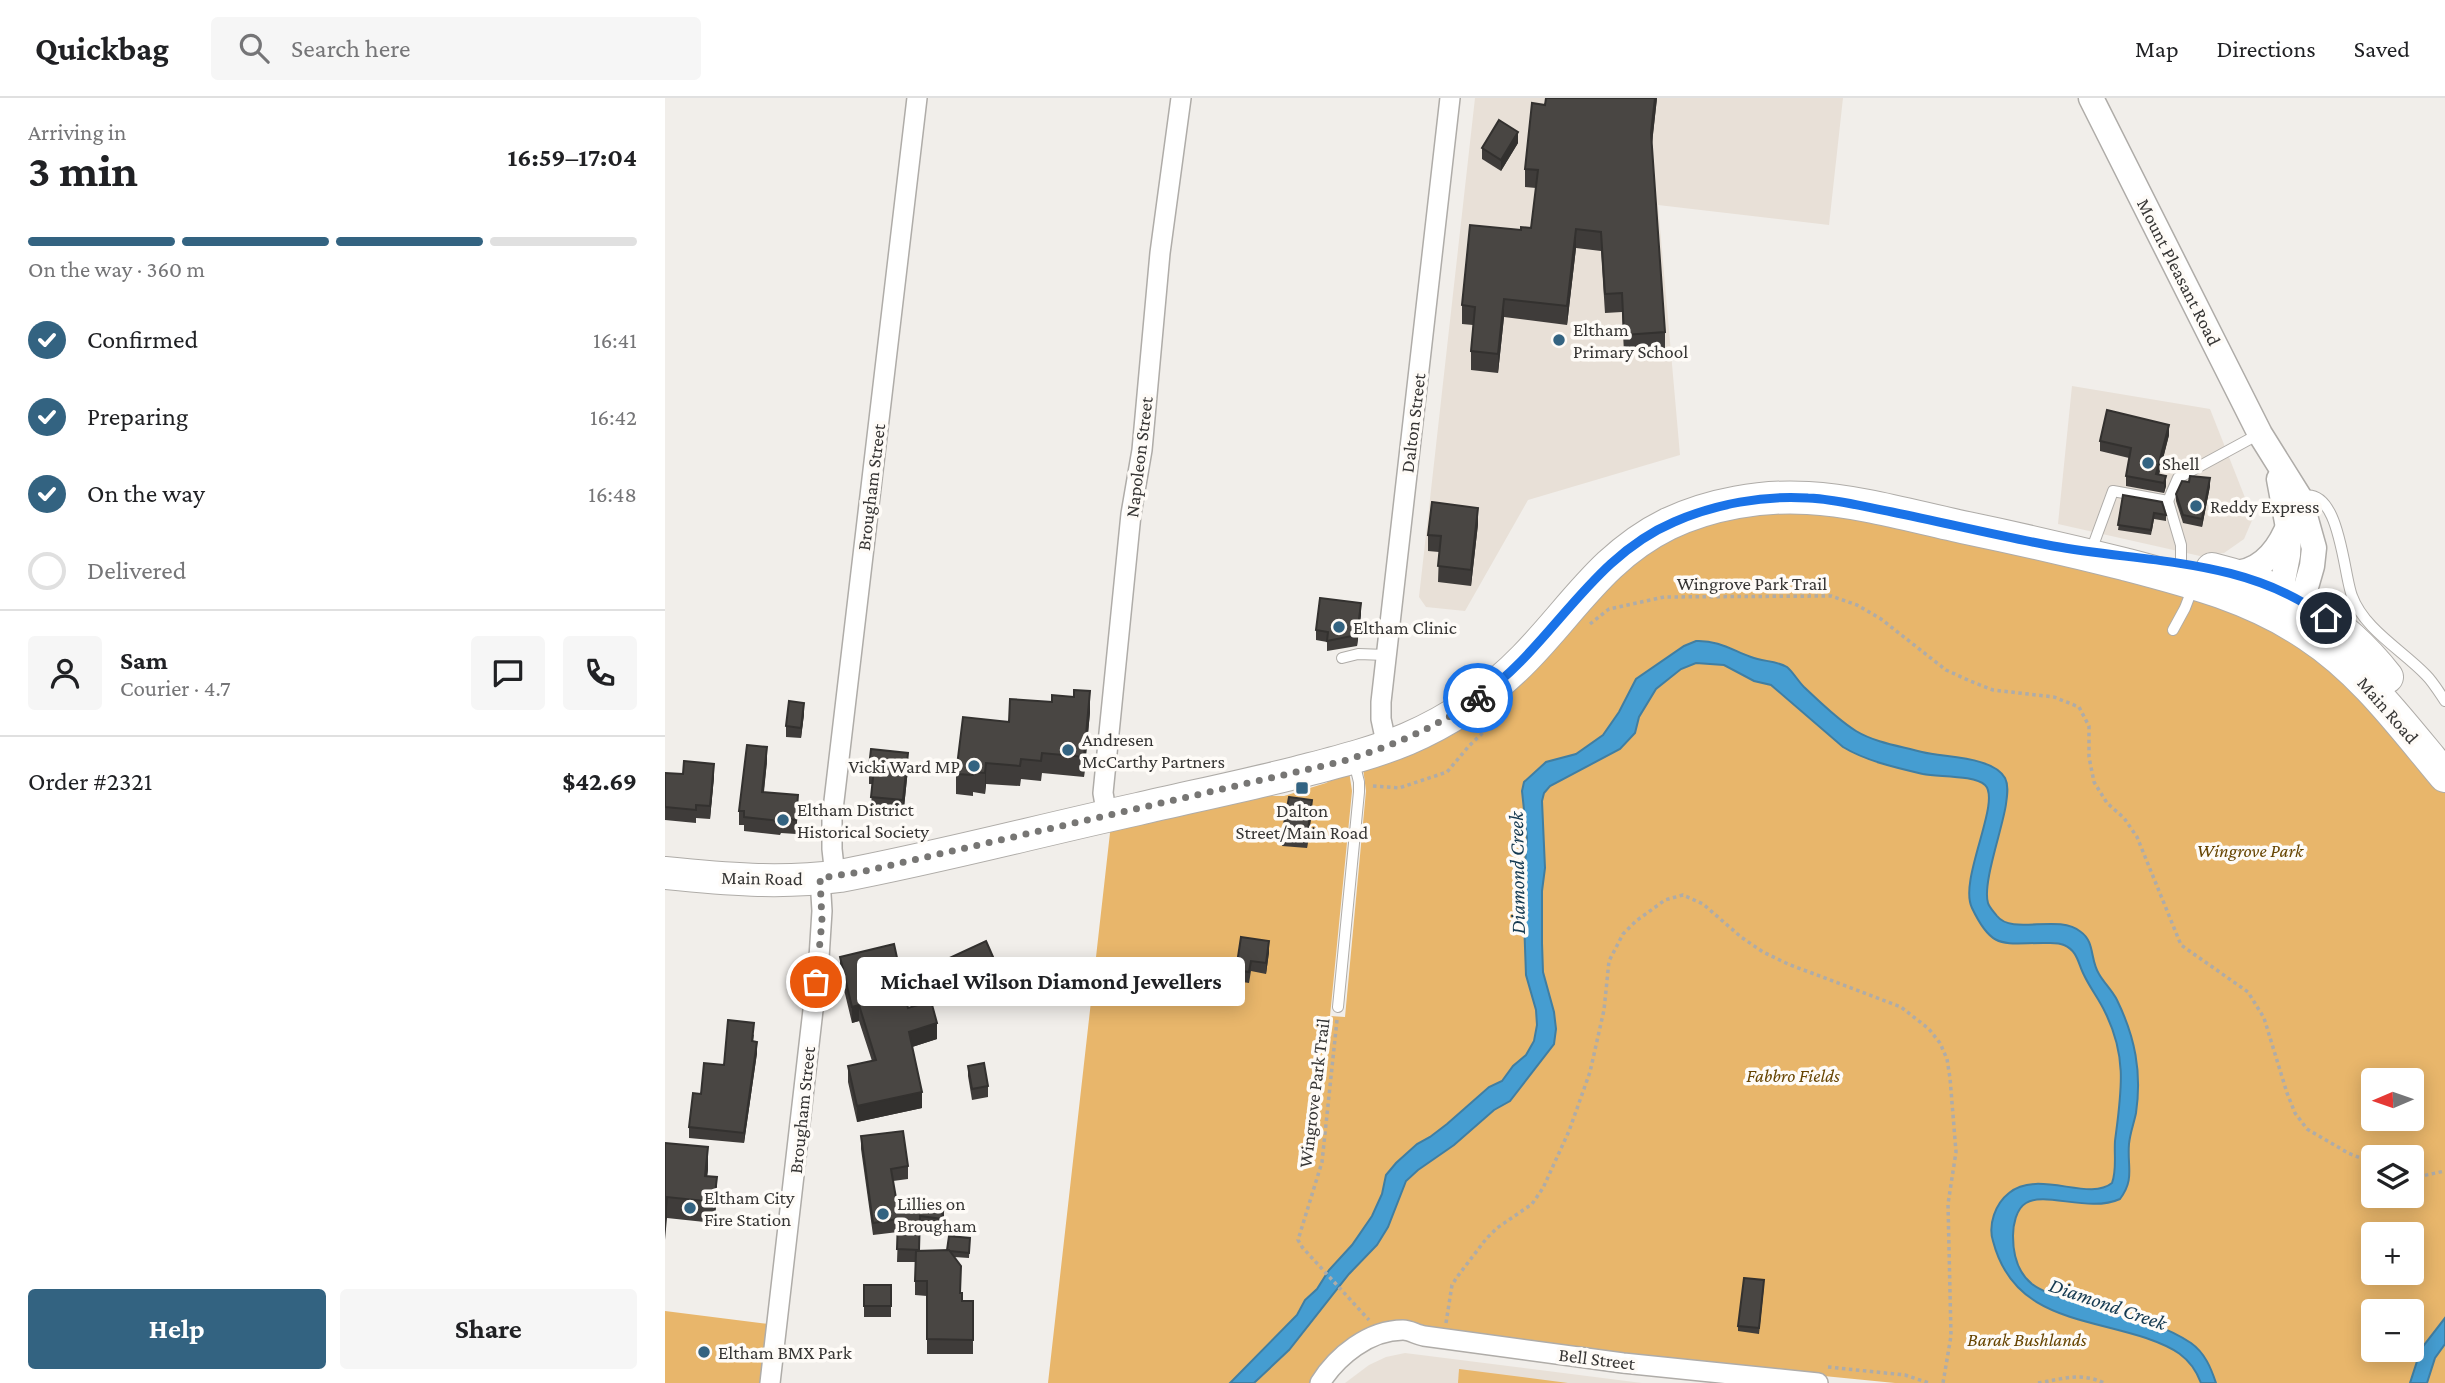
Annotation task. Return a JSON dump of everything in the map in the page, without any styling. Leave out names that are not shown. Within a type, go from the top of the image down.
[{"type":"main road","name":"Main Road","points":[[665,873],[765,880],[827,877],[1240,786],[1356,770],[1387,747],[1444,720],[1490,690],[1524,659],[1604,567],[1625,550],[1648,535],[1696,513],[1756,500],[1810,498],[1884,510],[2188,573],[2227,573],[2261,582],[2289,604],[2338,628],[2369,656],[2445,755]]},
{"type":"main road","name":"Main Road","points":[[2188,573],[2247,601],[2289,604]]},
{"type":"main road","name":"Main Road","points":[[2289,604],[2308,635],[2344,662],[2445,776]]},
{"type":"street","name":"Brougham Street","points":[[770,1383],[831,849],[832,818],[916,98]]},
{"type":"street","name":"Napoleon Street","points":[[1107,816],[1104,793],[1131,514],[1142,450],[1160,253],[1181,98]]},
{"type":"street","name":"Dalton Street","points":[[1387,747],[1381,719],[1386,655],[1450,98]]},
{"type":"street","name":"Mount Pleasant Road","points":[[2091,98],[2263,439],[2300,498],[2313,548],[2312,566],[2289,604]]},
{"type":"street","name":"Mount Pleasant Road","points":[[2263,439],[2281,487],[2289,534],[2289,604]]},
{"type":"street","points":[[2227,573],[2246,571],[2262,564],[2289,534],[2294,507],[2300,498]]},
{"type":"street","name":"Bell Street","points":[[1364,1348],[1375,1336],[1408,1331],[1419,1335],[1623,1363],[1818,1383]]},
{"type":"street","points":[[1320,1383],[1329,1371],[1364,1348]]},
{"type":"street","points":[[1332,1383],[1364,1348]]},
{"type":"lane","points":[[2173,631],[2185,608],[2188,573],[2168,501],[2178,478],[2263,439]]},
{"type":"lane","points":[[2091,553],[2113,492],[2168,501]]},
{"type":"lane","points":[[2300,498],[2309,495],[2316,497],[2332,515],[2347,583],[2364,618],[2427,676],[2445,701]]},
{"type":"lane","points":[[1342,658],[1358,654],[1386,655]]},
{"type":"lane","points":[[1338,1007],[1356,770]]},
{"type":"path","name":"Wingrove Park Trail","points":[[1589,625],[1609,609],[1664,597],[1831,596],[1857,605],[1881,619],[1946,670],[1970,681],[1993,690],[2054,697],[2079,707],[2089,726],[2089,757],[2094,782],[2107,803],[2124,818],[2137,837],[2181,944],[2248,992],[2264,1018],[2295,1113],[2307,1129],[2361,1158]]},
{"type":"path","points":[[1356,770],[1365,785],[1399,788],[1447,772],[1514,702]]},
{"type":"path","points":[[1445,1325],[1457,1277],[1497,1228],[1521,1213],[1537,1198],[1569,1131],[1596,1049],[1604,1010],[1609,961],[1613,952],[1623,934],[1636,920],[1665,900],[1683,895],[1703,904],[1763,952],[1901,1007],[1929,1029],[1940,1043],[1948,1069],[1956,1153],[1948,1204],[1951,1336],[1943,1383]]},
{"type":"path","name":"Wingrove Park Trail","points":[[1338,1007],[1322,1162],[1298,1240],[1368,1319]]},
{"type":"path","points":[[2424,1176],[2445,1171]]},
{"type":"path","points":[[2038,1383],[2073,1376],[2094,1378],[2104,1383]]},
{"type":"shaded area","name":"Eltham Primary School","points":[[1475,98],[1843,98],[1829,225],[1658,205],[1680,455],[1528,500],[1465,611],[1426,607],[1419,597]]},
{"type":"shaded area","name":"Shell","points":[[2072,386],[2210,409],[2253,518],[2244,539],[2224,553],[2200,556],[2058,524]]},
{"type":"shaded area","points":[[1405,1353],[1642,1383],[1345,1383],[1369,1365],[1386,1357]]},
{"type":"green space","points":[[1804,508],[2064,560],[2088,572],[2124,580],[2164,584],[2299,636],[2445,783],[2445,1383],[1895,1383],[1669,1361],[1403,1326],[1313,1383],[1254,1383],[1289,1351],[1282,1332],[1230,1383],[1048,1383],[1111,824],[1240,796],[1284,796],[1326,783],[1349,771],[1352,791],[1330,1016],[1345,1017],[1366,791],[1363,768],[1412,750],[1622,564],[1714,518]]},
{"type":"green space","name":"Eltham BMX Park","points":[[665,1311],[769,1324],[762,1383],[665,1383]]},
{"type":"green space","points":[[1459,1369],[1568,1383],[1458,1383]]},
{"type":"water","points":[[1696,641],[1718,644],[1755,659],[1787,667],[1829,710],[1849,727],[1864,735],[1922,752],[1979,762],[1999,771],[2005,778],[2007,798],[1988,883],[1989,905],[2004,922],[2025,925],[2060,924],[2085,936],[2096,969],[2117,1000],[2133,1041],[2138,1083],[2136,1113],[2129,1144],[2129,1179],[2125,1192],[2120,1199],[2108,1203],[2044,1199],[2026,1203],[2017,1213],[2014,1227],[2013,1243],[2017,1263],[2027,1279],[2047,1293],[2150,1323],[2178,1335],[2204,1356],[2216,1383],[2201,1383],[2186,1359],[2164,1345],[2075,1318],[2033,1300],[2016,1286],[2003,1266],[1993,1241],[1991,1228],[1996,1209],[2009,1193],[2021,1186],[2048,1184],[2090,1189],[2102,1188],[2112,1183],[2121,1076],[2112,1029],[2072,951],[2057,943],[2008,943],[1992,938],[1972,908],[1969,895],[1971,879],[1988,807],[1989,794],[1985,785],[1965,778],[1913,772],[1862,756],[1843,747],[1771,685],[1754,681],[1724,665],[1696,663],[1681,669],[1656,689],[1639,717],[1635,733],[1620,749],[1550,786],[1544,793],[1543,972],[1554,1012],[1554,1044],[1510,1101],[1494,1110],[1454,1145],[1406,1181],[1388,1227],[1377,1245],[1349,1274],[1289,1350],[1254,1383],[1230,1383],[1297,1315],[1305,1300],[1352,1245],[1372,1216],[1382,1194],[1386,1175],[1396,1163],[1489,1087],[1502,1081],[1526,1055],[1534,1041],[1537,1025],[1536,1010],[1526,975],[1523,892],[1527,838],[1522,791],[1524,782],[1546,762],[1576,754],[1603,735],[1619,712],[1636,679],[1684,646]]},
{"type":"water","points":[[2445,1318],[2445,1344],[2435,1358],[2427,1383],[2410,1383],[2417,1362],[2424,1362],[2424,1345]]},
{"type":"building","points":[[1546,98],[1655,98],[1651,133],[1665,332],[1624,335],[1622,293],[1605,294],[1601,232],[1576,229],[1567,306],[1504,299],[1498,354],[1471,351],[1475,307],[1462,305],[1470,225],[1521,230],[1521,227],[1531,228],[1538,170],[1525,169],[1532,103],[1545,105]]},
{"type":"building","points":[[1499,120],[1518,132],[1501,160],[1482,148]]},
{"type":"building","points":[[2107,410],[2169,425],[2156,474],[2166,476],[2164,483],[2126,476],[2131,448],[2100,441]]},
{"type":"building","points":[[2190,476],[2210,478],[2202,519],[2183,515],[2176,494],[2182,481],[2189,482]]},
{"type":"building","points":[[2123,495],[2162,502],[2166,515],[2154,513],[2151,530],[2118,525]]},
{"type":"building","points":[[1432,502],[1478,508],[1471,570],[1438,566],[1441,536],[1428,535]]},
{"type":"building","name":"Eltham Clinic","points":[[1320,598],[1361,603],[1357,635],[1327,641],[1328,632],[1316,630]]},
{"type":"building","points":[[1074,690],[1090,691],[1084,757],[1042,753],[1041,761],[1021,759],[1020,766],[986,763],[985,773],[956,774],[963,717],[1009,722],[1010,699],[1052,702],[1052,695],[1074,697]]},
{"type":"building","points":[[789,701],[804,703],[801,728],[786,726]]},
{"type":"building","points":[[747,745],[767,747],[762,792],[798,795],[796,820],[744,817],[744,811],[739,811]]},
{"type":"building","points":[[871,749],[908,753],[903,800],[871,797],[874,768],[869,767]]},
{"type":"building","points":[[684,761],[714,764],[710,806],[696,805],[696,810],[665,807],[665,773],[683,774]]},
{"type":"building","points":[[1289,797],[1312,800],[1307,838],[1282,835]]},
{"type":"building","points":[[1241,937],[1269,941],[1266,963],[1251,961],[1249,972],[1236,970]]},
{"type":"building","points":[[986,941],[997,966],[954,986],[943,961]]},
{"type":"building","points":[[894,944],[908,1008],[931,1001],[937,1023],[909,1032],[922,1092],[857,1106],[848,1066],[876,1060],[859,1005],[852,1007],[840,957]]},
{"type":"building","points":[[728,1020],[754,1023],[752,1041],[757,1042],[744,1133],[689,1127],[693,1093],[701,1094],[704,1063],[724,1065]]},
{"type":"building","points":[[984,1063],[988,1086],[972,1089],[968,1066]]},
{"type":"building","points":[[903,1131],[908,1166],[891,1169],[896,1198],[944,1205],[942,1219],[920,1216],[919,1250],[897,1249],[898,1219],[873,1223],[861,1136]]},
{"type":"building","points":[[665,1143],[708,1147],[705,1176],[717,1177],[714,1202],[667,1197],[665,1219]]},
{"type":"building","points":[[949,1236],[970,1238],[969,1253],[947,1250]]},
{"type":"building","points":[[949,1250],[961,1266],[962,1301],[973,1301],[973,1340],[927,1339],[927,1281],[915,1281],[916,1251]]},
{"type":"building","points":[[1744,1278],[1764,1280],[1759,1328],[1738,1326]]},
{"type":"building","points":[[864,1285],[891,1285],[891,1306],[864,1306]]},
{"type":"way so far","points":[[816,982],[822,921],[820,878],[861,872],[1340,762],[1414,736],[1478,698]]},
{"type":"place","name":"Eltham Primary School","points":[[1559,340]]},
{"type":"place","name":"Shell","points":[[2148,463]]},
{"type":"place","name":"Reddy Express","points":[[2196,506]]},
{"type":"place","name":"Eltham Clinic","points":[[1339,627]]},
{"type":"place","name":"Andresen McCarthy Partners","points":[[1068,750]]},
{"type":"place","name":"Vicki Ward MP","points":[[974,766]]},
{"type":"place","name":"Dalton Street/Main Road","points":[[1302,788]]},
{"type":"place","name":"Eltham District Historical Society","points":[[783,820]]},
{"type":"place","name":"Michael Wilson Diamond Jewellers","points":[[816,982]]},
{"type":"place","name":"Eltham City Fire Station","points":[[690,1208]]},
{"type":"place","name":"Lillies on Brougham","points":[[883,1214]]},
{"type":"place","name":"Eltham BMX Park","points":[[704,1352]]},
{"type":"route","points":[[1478,698],[1524,659],[1604,567],[1625,550],[1672,522],[1720,506],[1756,500],[1810,498],[1872,508],[2054,546],[2204,567],[2261,582],[2302,601],[2326,618]]},
{"type":"park label","name":"Wingrove Park","points":[[2250,850]]},
{"type":"park label","name":"Fabbro Fields","points":[[1793,1075]]},
{"type":"park label","name":"Barak Bushlands","points":[[2027,1339]]},
{"type":"water label","name":"Diamond Creek","points":[[1517,873]]},
{"type":"water label","name":"Diamond Creek","points":[[2108,1304]]}]
